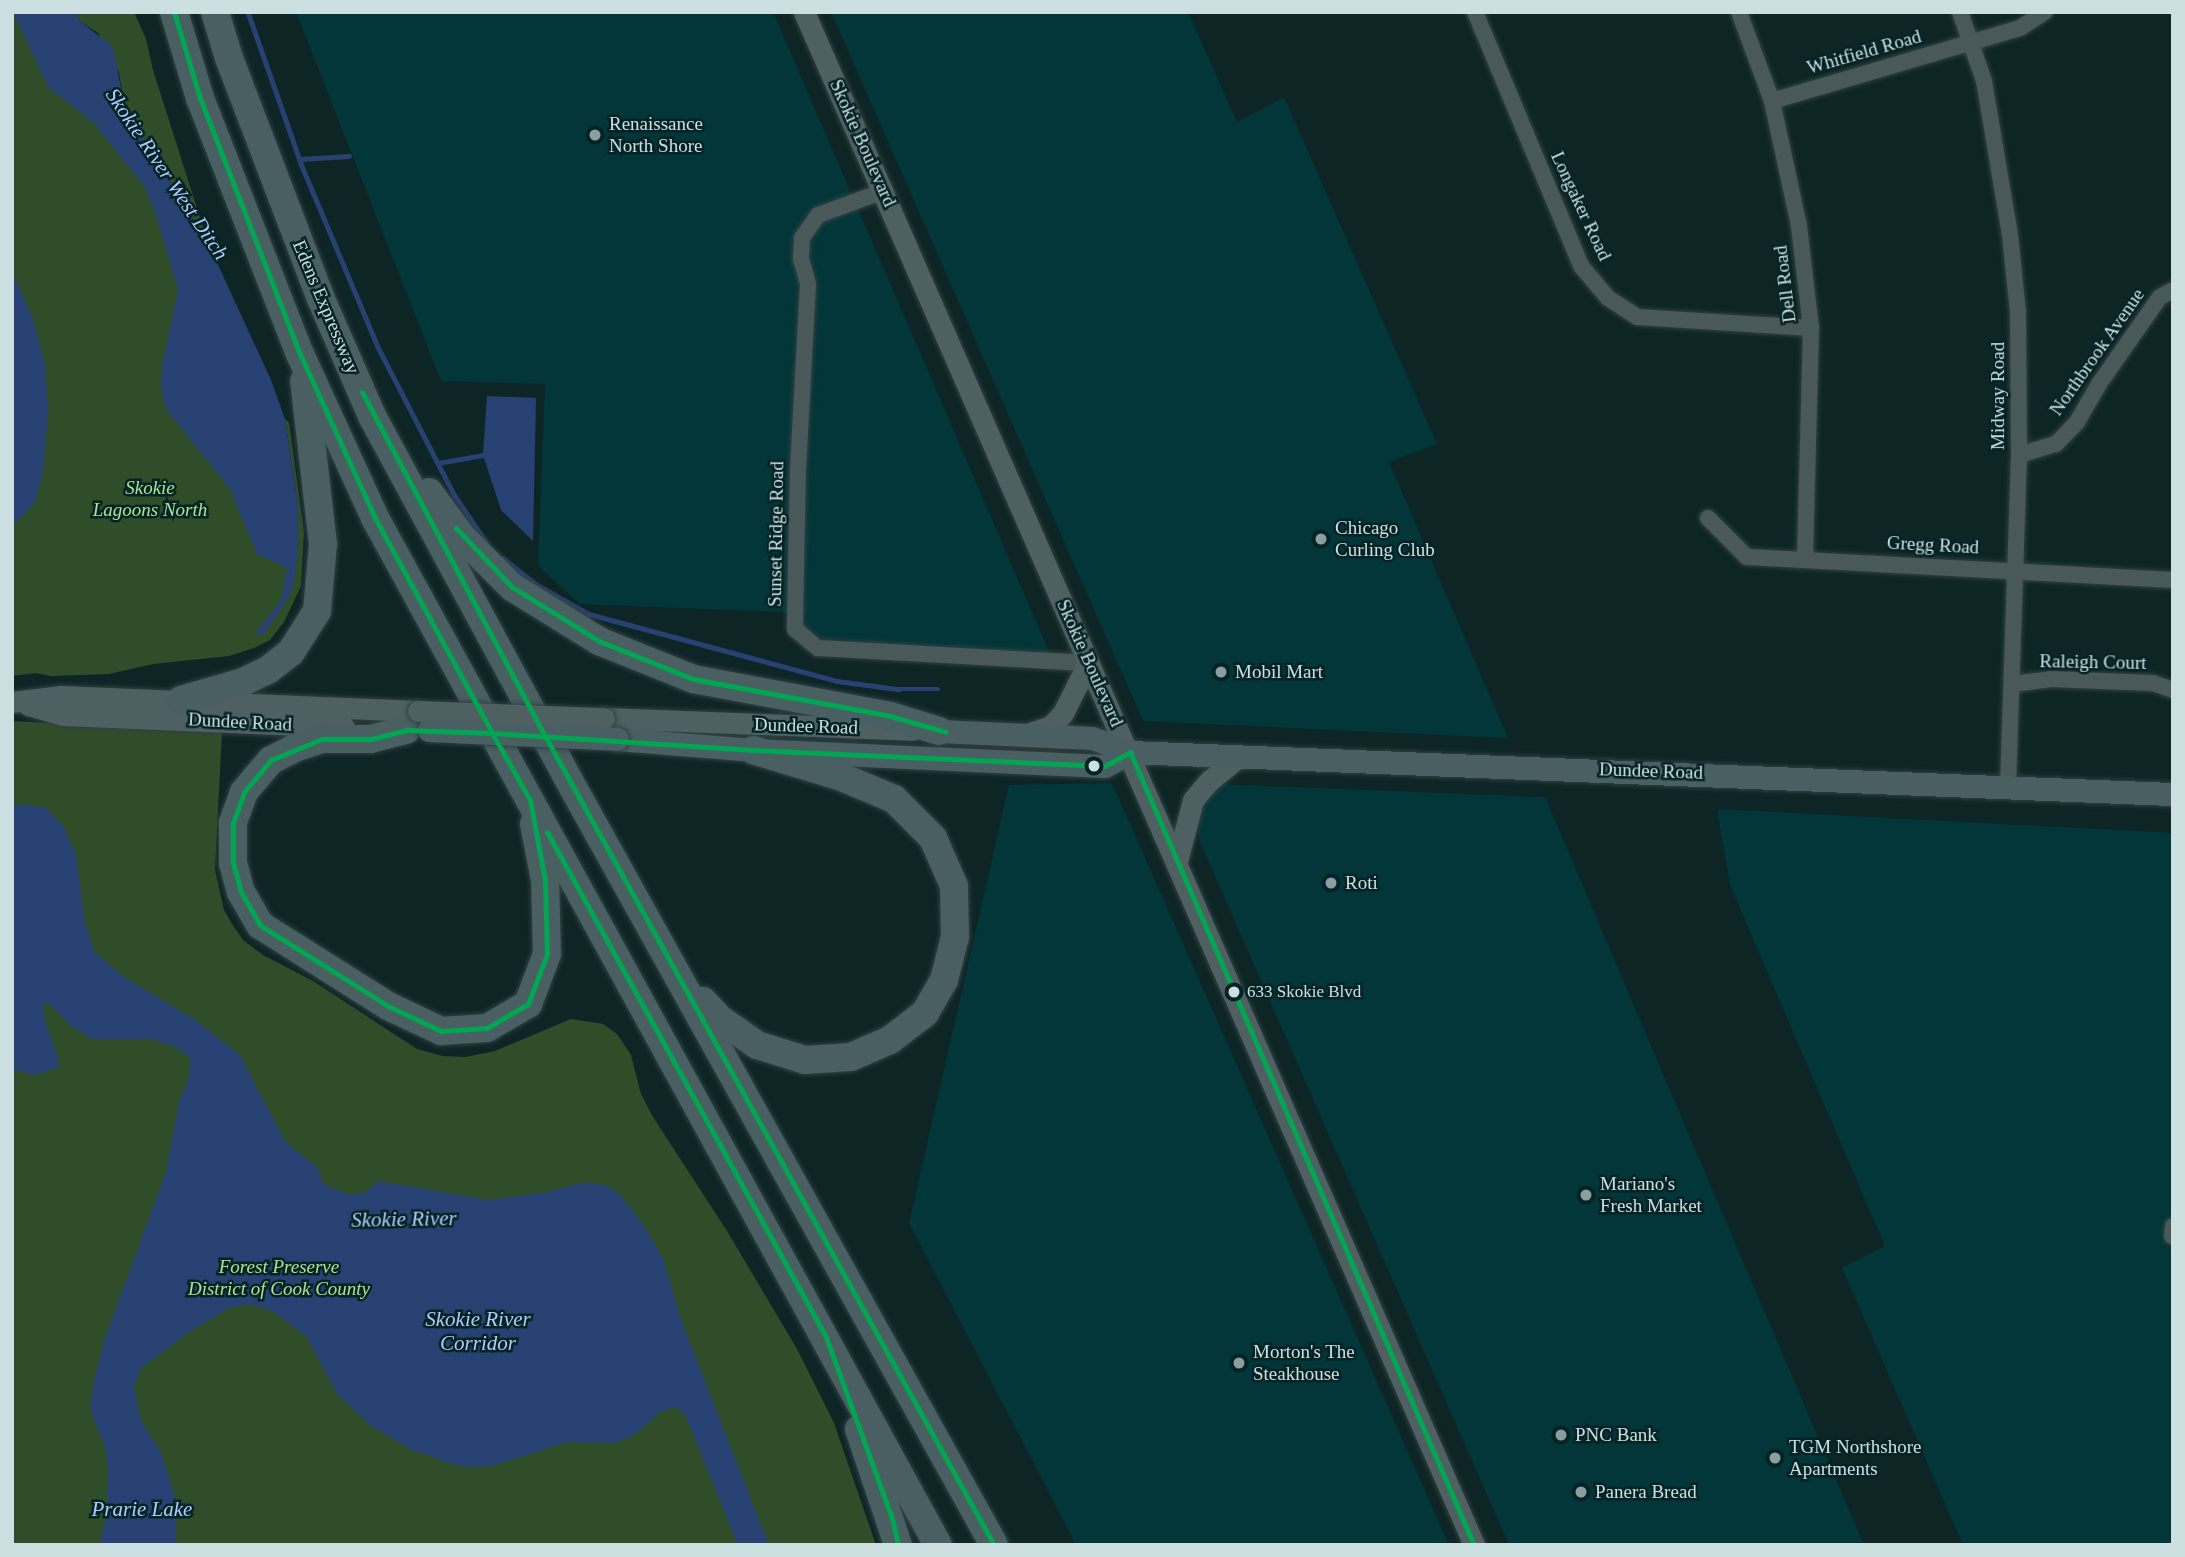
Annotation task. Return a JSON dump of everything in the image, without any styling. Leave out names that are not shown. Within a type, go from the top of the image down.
[{"type":"highway","name":"Edens Expressway","points":[[174,12],[200,98],[300,354],[375,518],[827,1337]]},
{"type":"highway","name":"Edens Expressway","points":[[215,12],[316,286],[372,416],[570,782],[680,974],[994,1545]]},
{"type":"highway","points":[[181,700],[243,682],[268,670],[291,652],[317,611],[323,544],[300,354]]},
{"type":"highway","points":[[372,416],[463,538],[512,587],[599,641],[693,679],[890,716],[939,732]]},
{"type":"highway","points":[[418,724],[371,739],[322,739],[271,760],[244,793],[233,823],[233,863],[241,892],[260,925],[388,1006],[441,1031],[487,1028],[528,1003],[547,954],[545,880],[530,800]]},
{"type":"highway","points":[[680,974],[720,1020],[757,1045],[805,1060],[851,1057],[890,1040],[925,1013],[944,980],[955,937],[954,886],[933,838],[894,799],[839,776],[752,750]]},
{"type":"highway","points":[[827,1337],[892,1518],[898,1545]]},
{"type":"highway","points":[[827,1337],[938,1545]]},
{"type":"main road","name":"Skokie Boulevard","points":[[804,12],[1088,663],[1130,752],[1474,1545]]},
{"type":"main road","points":[[1024,735],[1051,726],[1063,713],[1088,663]]},
{"type":"main road","name":"Dundee Road","points":[[15,702],[60,696],[181,700],[418,724],[752,750],[1105,766],[1130,752]]},
{"type":"main road","name":"Dundee Road","points":[[15,702],[63,715],[418,724],[604,718],[1092,738],[1130,752],[2008,785],[2173,794]]},
{"type":"main road","points":[[1177,861],[1193,800],[1209,781],[1241,755]]},
{"type":"street","name":"Longaker Road","points":[[1475,12],[1581,265],[1608,298],[1637,317],[1811,328]]},
{"type":"street","name":"Dell Road","points":[[1739,12],[1772,100],[1799,226],[1811,328],[1805,560]]},
{"type":"street","name":"Midway Road","points":[[1960,12],[1984,81],[2010,235],[2018,313],[2019,455],[2008,785]]},
{"type":"street","name":"Whitfield Road","points":[[1772,100],[1972,44],[2020,28],[2045,12]]},
{"type":"street","name":"Sunset Ridge Road","points":[[884,191],[818,215],[802,238],[802,259],[808,284],[798,466],[795,628],[818,648],[1088,663]]},
{"type":"street","name":"Northbrook Avenue","points":[[2019,455],[2056,444],[2077,422],[2099,384],[2160,297],[2173,290]]},
{"type":"street","name":"Gregg Road","points":[[1707,518],[1747,557],[2173,580]]},
{"type":"street","name":"Raleigh Court","points":[[2012,684],[2050,679],[2153,683],[2173,691]]},
{"type":"street","points":[[2172,1236],[2173,1226]]},
{"type":"shaded area","points":[[296,12],[773,12],[1051,656],[830,643],[783,612],[580,604],[538,566],[545,384],[441,381]]},
{"type":"shaded area","points":[[831,12],[1188,12],[1237,122],[1284,97],[1437,444],[1389,462],[1508,738],[1143,721]]},
{"type":"shaded area","points":[[1112,783],[1449,1545],[1076,1545],[909,1223],[1009,785]]},
{"type":"shaded area","points":[[1215,784],[1545,797],[1864,1545],[1509,1545],[1200,842],[1195,813]]},
{"type":"shaded area","points":[[1717,809],[2173,833],[2173,1545],[1963,1545],[1842,1268],[1885,1246],[1730,885]]},
{"type":"green space","name":"Skokie Lagoons North","points":[[12,12],[43,12],[195,236],[295,578],[298,506],[285,419],[289,422],[304,532],[301,586],[284,622],[270,640],[254,648],[229,656],[153,664],[109,674],[51,676],[36,673],[12,676]]},
{"type":"green space","points":[[76,12],[134,12],[146,39],[153,70],[208,243],[125,109],[119,73],[98,33],[80,21]]},
{"type":"green space","name":"Forest Preserve District of Cook County","points":[[12,721],[222,732],[215,870],[224,910],[232,924],[243,940],[263,955],[313,981],[417,1049],[443,1056],[466,1057],[495,1051],[571,1019],[603,1024],[617,1034],[631,1055],[641,1094],[653,1117],[727,1231],[797,1349],[834,1423],[876,1545],[12,1545]]},
{"type":"water","points":[[13,12],[76,12],[80,21],[113,47],[125,109],[208,243],[271,380],[285,419],[298,506],[298,543],[295,578],[289,597],[265,632],[257,636],[257,631],[281,600],[287,568],[257,554],[230,489],[166,409],[161,389],[162,367],[178,290],[155,212],[144,186],[93,122],[48,87]]},
{"type":"water","points":[[12,272],[32,316],[45,363],[48,411],[43,473],[34,504],[12,527]]},
{"type":"water","points":[[487,396],[536,398],[533,541],[501,510],[483,455]]},
{"type":"water","name":"Skokie River Corridor","points":[[12,804],[45,807],[63,826],[76,854],[84,918],[94,952],[124,977],[194,1019],[240,1055],[285,1141],[318,1168],[323,1184],[348,1194],[363,1194],[379,1181],[488,1200],[548,1192],[585,1182],[608,1186],[620,1195],[643,1224],[663,1258],[681,1320],[769,1545],[738,1545],[685,1414],[676,1407],[660,1412],[634,1435],[615,1443],[567,1442],[492,1466],[467,1467],[449,1463],[408,1448],[371,1426],[338,1395],[306,1336],[272,1311],[249,1304],[229,1308],[192,1330],[142,1367],[134,1386],[141,1421],[161,1452],[175,1497],[176,1545],[100,1545],[107,1510],[108,1473],[106,1450],[90,1408],[93,1385],[104,1341],[166,1172],[179,1102],[189,1078],[190,1058],[176,1047],[151,1039],[92,1039],[72,1027],[47,1002],[43,1005],[44,1017],[59,1061],[58,1068],[34,1075],[12,1069]]},
{"type":"waterway","points":[[248,12],[302,166],[378,347],[455,496],[487,543]]},
{"type":"waterway","points":[[300,159],[349,156]]},
{"type":"waterway","points":[[438,463],[483,455]]},
{"type":"waterway","points":[[503,558],[537,585],[589,614],[837,681],[898,689],[938,689]]},
{"type":"transit line","points":[[174,12],[200,98],[300,354],[375,518],[492,733]]},
{"type":"transit line","points":[[362,392],[540,727],[994,1545]]},
{"type":"transit line","points":[[456,528],[512,587],[599,641],[693,679],[890,716],[946,732]]},
{"type":"transit line","points":[[406,730],[492,733],[530,800],[545,880],[547,954],[528,1004],[487,1028],[441,1031],[388,1006],[260,925],[241,892],[233,863],[233,823],[244,792],[271,760],[322,739],[371,739],[406,730]]},
{"type":"transit line","points":[[492,733],[753,750],[1105,766],[1130,752]]},
{"type":"transit line","points":[[1130,752],[1474,1545]]},
{"type":"transit line","points":[[547,832],[826,1337],[892,1518],[898,1545]]},
{"type":"place","name":"Renaissance North Shore","points":[[595,135]]},
{"type":"place","name":"Chicago Curling Club","points":[[1321,539]]},
{"type":"place","name":"Mobil Mart","points":[[1221,672]]},
{"type":"place","name":"Roti","points":[[1331,883]]},
{"type":"place","name":"633 Skokie Blvd","points":[[1234,992]]},
{"type":"place","name":"Mariano's Fresh Market","points":[[1586,1195]]},
{"type":"place","name":"Morton's The Steakhouse","points":[[1239,1363]]},
{"type":"place","name":"PNC Bank","points":[[1561,1435]]},
{"type":"place","name":"TGM Northshore Apartments","points":[[1775,1458]]},
{"type":"place","name":"Panera Bread","points":[[1581,1492]]},
{"type":"water label","name":"Skokie River West Ditch","points":[[167,174]]},
{"type":"water label","name":"Skokie River","points":[[404,1219]]},
{"type":"water label","name":"Prarie Lake","points":[[142,1509]]}]
